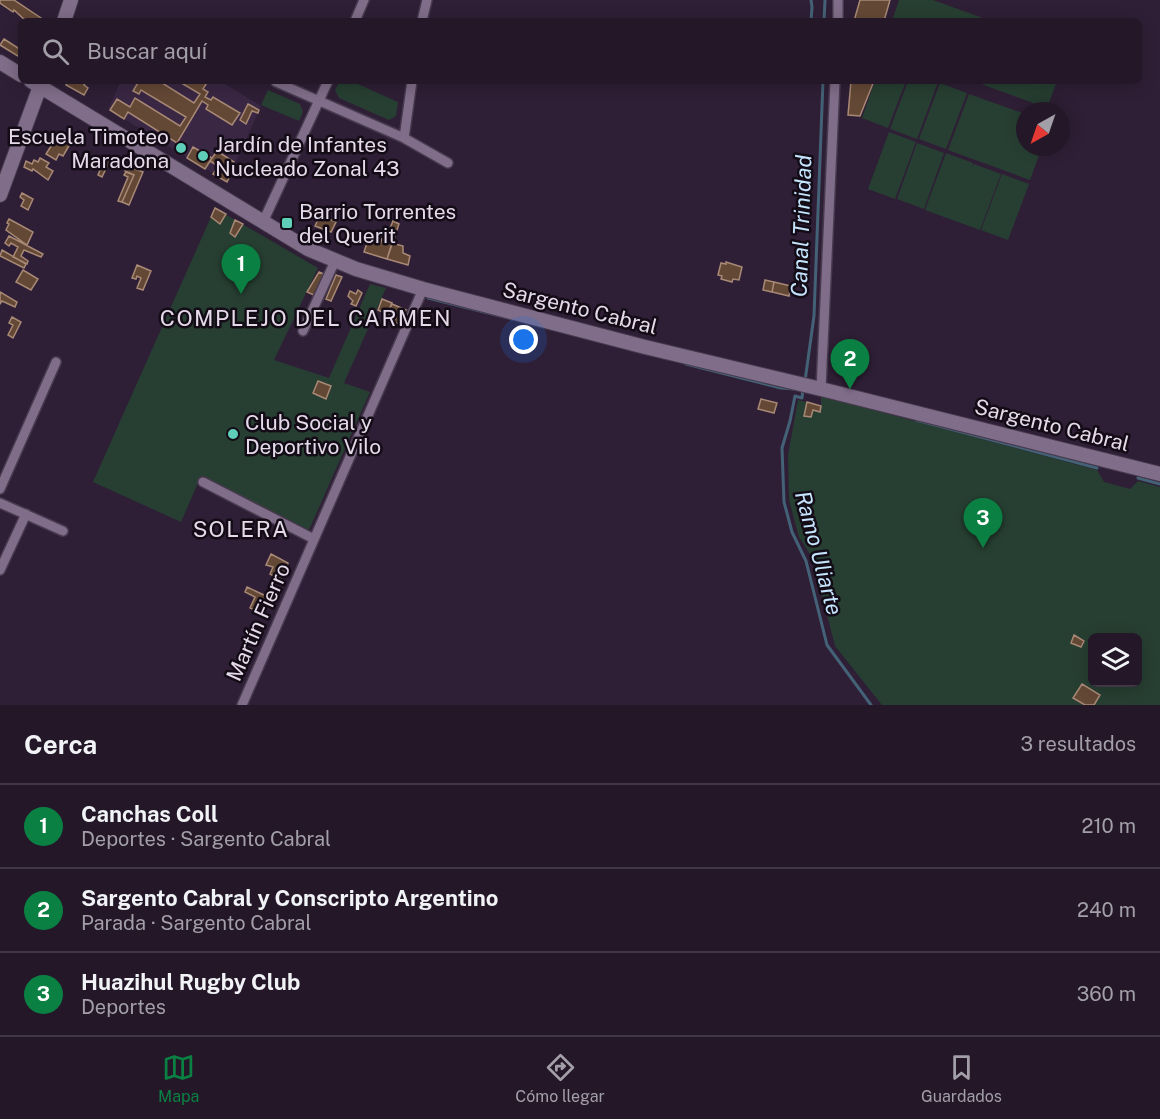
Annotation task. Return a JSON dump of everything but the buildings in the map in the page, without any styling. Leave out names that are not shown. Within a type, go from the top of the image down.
[{"type":"main road","points":[[65,18],[72,0]]},
{"type":"main road","points":[[0,62],[18,73]]},
{"type":"main road","points":[[0,195],[38,84]]},
{"type":"main road","name":"Sargento Cabral","points":[[40,84],[308,249],[335,261],[423,289],[589,336],[810,386],[1160,474]]},
{"type":"street","points":[[356,18],[364,0]]},
{"type":"street","points":[[423,18],[427,0]]},
{"type":"street","points":[[838,0],[838,18]]},
{"type":"street","points":[[281,84],[404,138],[448,163]]},
{"type":"street","points":[[263,222],[327,84]]},
{"type":"street","points":[[404,138],[412,84]]},
{"type":"street","points":[[810,386],[835,84]]},
{"type":"street","points":[[303,331],[335,261]]},
{"type":"street","name":"Martín Fierro","points":[[242,705],[423,289]]},
{"type":"street","points":[[0,489],[56,362]]},
{"type":"street","points":[[203,482],[314,539]]},
{"type":"street","points":[[0,503],[63,531]]},
{"type":"street","points":[[0,570],[26,514]]},
{"type":"shaded area","points":[[120,84],[225,84],[261,106],[227,182],[108,109]]},
{"type":"green space","points":[[899,0],[933,0],[983,18],[893,18]]},
{"type":"green space","points":[[338,84],[358,84],[398,102],[396,116],[389,120],[339,98],[335,90]]},
{"type":"green space","points":[[874,84],[905,84],[888,128],[862,118]]},
{"type":"green space","points":[[907,84],[937,84],[917,139],[890,129]]},
{"type":"green space","points":[[940,84],[967,93],[946,149],[919,139]]},
{"type":"green space","points":[[981,84],[1056,84],[1049,102],[1031,102]]},
{"type":"green space","points":[[268,90],[300,104],[303,112],[299,121],[261,105]]},
{"type":"green space","points":[[969,94],[1016,111],[1016,156],[1039,156],[1030,180],[948,150]]},
{"type":"green space","points":[[889,132],[916,142],[895,199],[868,189]]},
{"type":"green space","points":[[917,143],[944,153],[924,209],[897,199]]},
{"type":"green space","points":[[946,153],[973,163],[972,168],[974,164],[1001,174],[980,230],[925,210]]},
{"type":"green space","points":[[1002,174],[1029,184],[1008,240],[981,230]]},
{"type":"green space","name":"Club Social y Deportivo Vilo","points":[[215,208],[318,268],[274,360],[329,378],[370,284],[386,288],[344,383],[370,392],[309,530],[201,476],[181,522],[93,482]]},
{"type":"green space","points":[[821,396],[1097,470],[1104,482],[1130,489],[1138,481],[1160,487],[1160,705],[882,705],[835,646],[813,559],[799,537],[789,500],[788,455],[798,400],[821,406]]},
{"type":"waterway","name":"Canal Trinidad","points":[[811,0],[811,18]]},
{"type":"waterway","points":[[824,18],[825,0]]},
{"type":"waterway","name":"Canal Trinidad","points":[[805,381],[814,316],[823,84]]},
{"type":"waterway","points":[[428,298],[512,319]]},
{"type":"waterway","points":[[686,364],[781,388],[794,389]]},
{"type":"waterway","name":"Ramo Uliarte","points":[[803,388],[802,398],[795,396],[782,448],[784,502],[792,532],[806,561],[827,645],[871,705]]},
{"type":"waterway","points":[[916,420],[1097,468]]},
{"type":"waterway","points":[[1138,478],[1160,484]]},
{"type":"place","name":"Escuela Timoteo Maradona","points":[[181,148]]},
{"type":"place","name":"Jardín de Infantes Nucleado Zonal 43","points":[[203,156]]},
{"type":"place","name":"Barrio Torrentes del Querit","points":[[287,223]]},
{"type":"place","name":"Canchas Coll","points":[[241,294]]},
{"type":"place","name":"Sargento Cabral y Conscripto Argentino","points":[[850,389]]},
{"type":"place","name":"Club Social y Deportivo Vilo","points":[[233,434]]},
{"type":"place","name":"Huazihul Rugby Club","points":[[983,548]]},
{"type":"district","name":"COMPLEJO DEL CARMEN","points":[[306,318]]},
{"type":"district","name":"SOLERA","points":[[241,529]]}]
